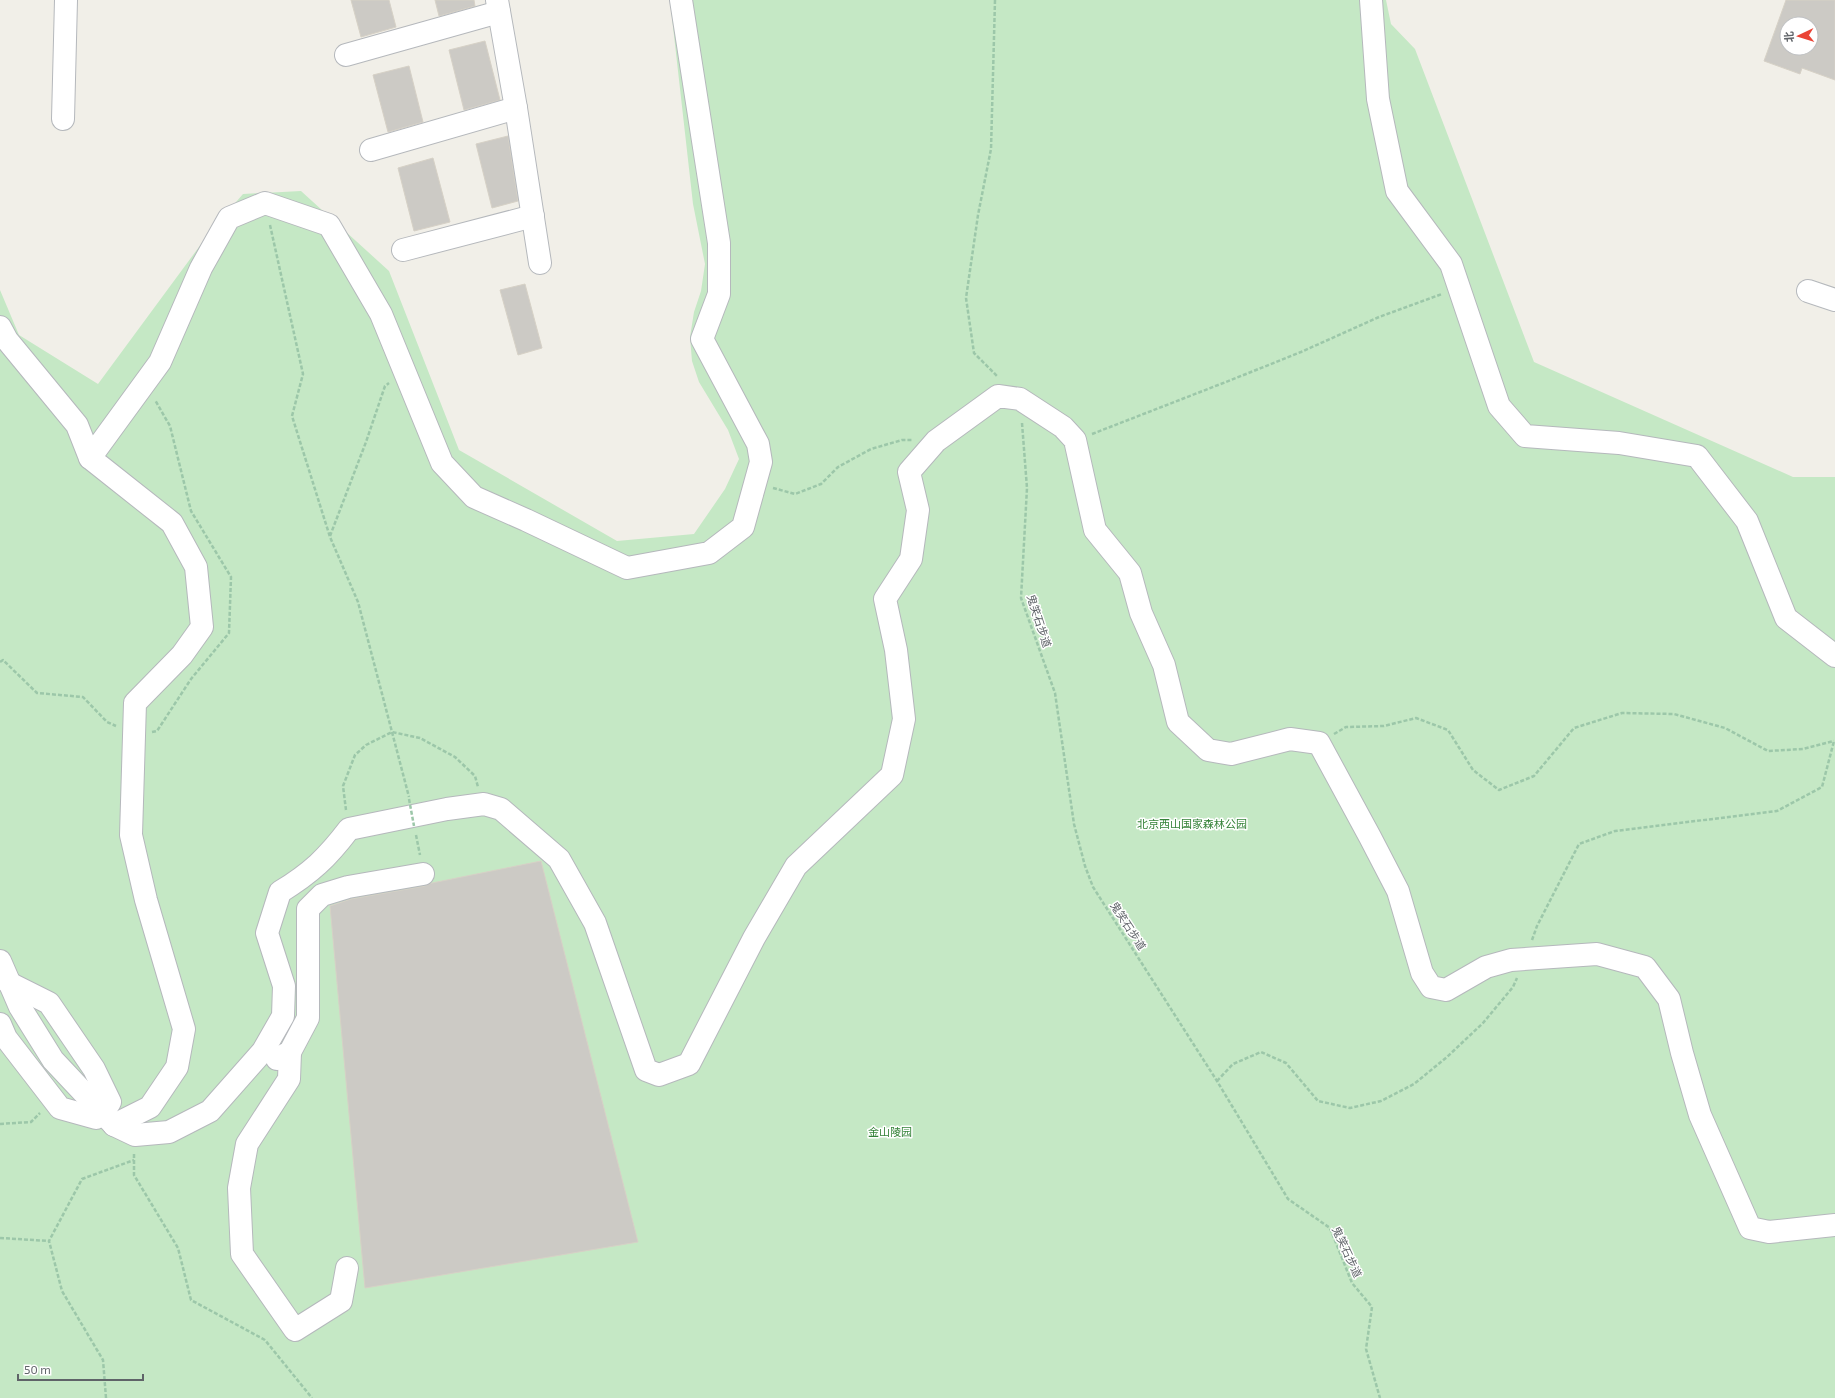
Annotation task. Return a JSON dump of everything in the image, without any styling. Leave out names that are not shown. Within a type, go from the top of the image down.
[{"type":"street","points":[[63,119],[66,0]]},
{"type":"street","points":[[90,458],[160,362],[202,268],[229,218],[265,203],[329,225],[381,314],[442,463],[474,497],[627,568],[709,553],[743,527],[761,462],[758,444],[702,339],[718,294],[719,243],[681,0]]},
{"type":"street","points":[[1371,0],[1378,99],[1397,191],[1451,264],[1499,406],[1525,436],[1619,443],[1697,456],[1747,521],[1786,618],[1835,656]]},
{"type":"street","points":[[346,55],[498,6],[516,108],[540,263]]},
{"type":"street","points":[[371,150],[516,108]]},
{"type":"street","points":[[403,250],[533,216]]},
{"type":"street","points":[[1808,291],[1835,300]]},
{"type":"street","points":[[0,327],[7,340],[77,425],[90,458],[172,523],[196,567],[202,628],[182,655],[135,703],[131,835],[146,900],[184,1029],[177,1067],[150,1107],[109,1119],[96,1118],[60,1108],[53,1098],[5,1049],[0,1024]]},
{"type":"street","points":[[3,973],[20,1007],[53,1060],[109,1119],[135,1135],[169,1132],[210,1110],[263,1051],[283,1016],[284,986],[267,933],[280,892],[304,877],[331,853],[349,829],[447,809],[484,804],[501,809],[559,859],[595,923],[646,1070],[659,1075],[689,1064],[754,938],[796,866],[892,775],[904,719],[896,650],[885,599],[911,559],[918,510],[909,472],[936,441],[998,396],[1020,399],[1063,427],[1075,440],[1095,530],[1130,573],[1141,613],[1164,665],[1178,722],[1208,750],[1231,754],[1290,739],[1319,743],[1398,891],[1422,972],[1431,987],[1446,990],[1486,967],[1511,960],[1598,954],[1645,967],[1669,999],[1682,1053],[1700,1115],[1750,1228],[1769,1232],[1835,1225]]},
{"type":"street","points":[[347,1268],[341,1301],[295,1330],[242,1254],[239,1188],[247,1144],[289,1079],[290,1052],[308,1018],[308,909],[322,894],[348,887],[423,874]]},
{"type":"street","points":[[3,973],[49,1003],[94,1069],[110,1102],[109,1119]]},
{"type":"street","points":[[238,1078],[290,1052]]},
{"type":"path","points":[[995,0],[991,149],[978,215],[966,298],[974,352],[999,378]]},
{"type":"path","points":[[265,203],[303,374],[292,416],[330,537],[358,602],[409,799],[423,874]]},
{"type":"path","points":[[1075,440],[1301,352],[1379,317],[1459,288]]},
{"type":"path","points":[[330,537],[386,386],[403,370]]},
{"type":"path","name":"鬼笑石步道","points":[[1020,399],[1027,488],[1021,598],[1055,693],[1074,824],[1085,866],[1093,887],[1217,1081],[1288,1199],[1330,1228],[1352,1283],[1372,1307],[1366,1349],[1380,1398]]},
{"type":"path","points":[[756,483],[795,494],[821,484],[838,467],[871,449],[902,440],[936,441]]},
{"type":"path","points":[[0,662],[3,660],[37,694],[83,697],[107,722],[134,736]]},
{"type":"path","points":[[1319,743],[1346,727],[1384,726],[1416,718],[1448,730],[1473,770],[1499,790],[1534,776],[1574,728],[1622,713],[1674,714],[1725,728],[1768,751],[1803,750],[1835,741]]},
{"type":"path","points":[[349,829],[343,786],[355,755],[366,745],[392,732],[420,738],[455,757],[475,776],[484,804]]},
{"type":"path","points":[[0,1124],[31,1122],[53,1098]]},
{"type":"path","points":[[135,1135],[134,1175],[178,1248],[191,1300],[265,1340],[312,1398]]},
{"type":"path","points":[[106,1398],[103,1360],[62,1291],[49,1241],[82,1179],[134,1160]]},
{"type":"path","points":[[0,1238],[49,1241]]},
{"type":"green space","name":"北京西山国家森林公园","points":[[670,0],[1386,0],[1391,24],[1415,49],[1534,362],[1793,477],[1835,477],[1835,1398],[0,1398],[0,290],[19,335],[98,384],[210,232],[243,194],[301,191],[389,271],[459,450],[617,541],[694,534],[725,489],[739,459],[728,430],[699,382],[692,361],[690,337],[694,312],[701,291],[705,264],[693,204]]},
{"type":"building","points":[[351,0],[389,0],[396,27],[361,37]]},
{"type":"building","points":[[435,0],[474,0],[475,6],[439,16]]},
{"type":"building","points":[[1786,0],[1835,0],[1835,80],[1802,68],[1800,74],[1764,61],[1779,19],[1779,56],[1819,56],[1819,16],[1780,16]]},
{"type":"building","points":[[485,41],[500,100],[464,110],[449,50]]},
{"type":"building","points":[[409,66],[423,122],[388,132],[373,75]]},
{"type":"building","points":[[508,136],[518,201],[492,208],[476,144]]},
{"type":"building","points":[[433,158],[450,222],[414,231],[398,168]]},
{"type":"building","points":[[525,284],[542,348],[518,355],[500,290]]},
{"type":"building","points":[[541,861],[638,1242],[365,1288],[330,906],[351,899],[425,886],[432,883]]},
{"type":"park label","name":"金山陵园","points":[[890,1132]]}]
